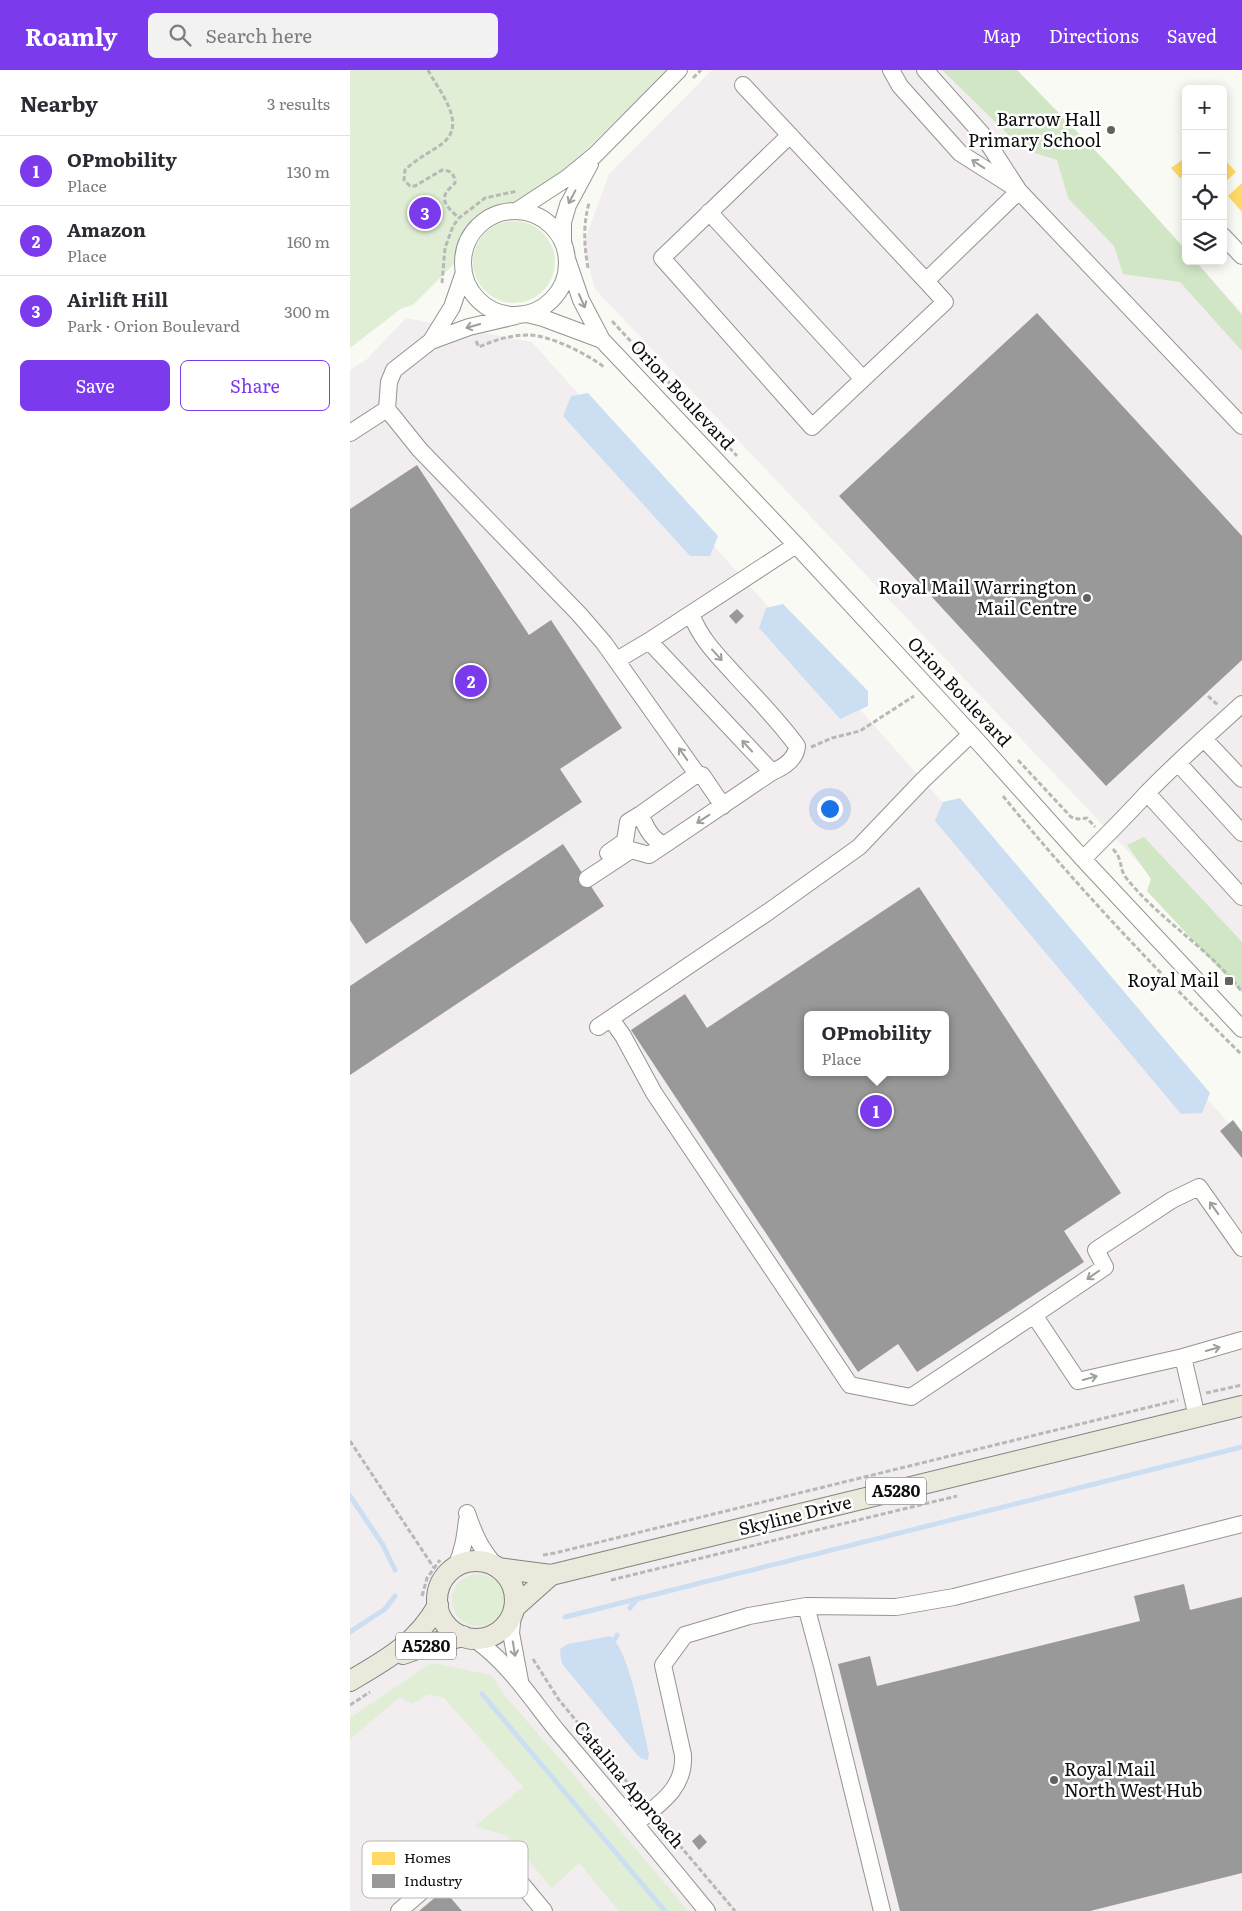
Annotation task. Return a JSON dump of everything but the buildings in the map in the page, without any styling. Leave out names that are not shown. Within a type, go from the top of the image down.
[{"type":"main road","name":"Skyline Drive","points":[[497,1567],[513,1571],[551,1575],[1242,1406]]},
{"type":"main road","name":"A5280","points":[[468,1638],[453,1631],[440,1615],[438,1594],[441,1583],[454,1568],[473,1561],[485,1562],[497,1567]]},
{"type":"main road","points":[[497,1567],[512,1584],[515,1596],[514,1611]]},
{"type":"main road","name":"Skyline Drive","points":[[514,1611],[551,1575]]},
{"type":"main road","name":"A5280","points":[[350,1681],[389,1658],[417,1635],[431,1619],[438,1605]]},
{"type":"main road","name":"A5280","points":[[389,1658],[434,1643],[468,1638],[486,1638],[496,1634],[505,1627],[514,1611]]},
{"type":"street","points":[[891,70],[900,86],[960,153],[1019,191]]},
{"type":"street","points":[[925,70],[982,134],[1019,191],[1242,426]]},
{"type":"street","name":"Orion Boulevard","points":[[518,210],[567,178],[685,75]]},
{"type":"street","points":[[743,85],[790,135],[926,281],[945,302],[812,427],[662,258],[790,135]]},
{"type":"street","name":"Orion Boulevard","points":[[594,155],[568,205],[563,222],[565,251],[581,300],[602,340],[796,545],[971,734],[1083,859],[1242,1029]]},
{"type":"street","points":[[926,281],[1019,191]]},
{"type":"street","points":[[521,315],[502,314],[483,304],[469,289],[464,275],[462,259],[466,243],[474,229],[486,219],[501,212],[518,210],[529,212],[550,224],[558,233],[565,251],[566,274],[561,288],[552,300],[541,309],[521,315],[469,327],[432,341],[394,370],[389,382],[387,409],[420,450],[579,614],[617,660],[697,774],[702,775],[723,806]]},
{"type":"street","points":[[709,212],[862,379]]},
{"type":"street","points":[[1227,240],[1242,256]]},
{"type":"street","points":[[432,341],[452,307],[464,275]]},
{"type":"street","name":"Orion Boulevard","points":[[521,315],[543,318],[602,340]]},
{"type":"street","points":[[350,433],[387,409]]},
{"type":"street","points":[[617,660],[650,641],[796,545]]},
{"type":"street","points":[[691,614],[698,631],[713,651],[784,728],[797,746],[796,753],[784,767],[772,772],[648,855],[631,850],[584,875],[625,841],[628,822],[697,774]]},
{"type":"street","points":[[650,641],[772,772]]},
{"type":"street","points":[[1083,859],[1126,818],[1147,793],[1242,704]]},
{"type":"street","points":[[971,734],[922,781],[859,847],[768,912],[605,1023],[622,1036],[654,1092],[850,1385],[911,1397],[1105,1267],[1096,1250],[1172,1200],[1198,1187],[1242,1248]]},
{"type":"street","points":[[1204,739],[1242,779]]},
{"type":"street","points":[[1178,763],[1242,834]]},
{"type":"street","points":[[1147,793],[1242,897]]},
{"type":"street","points":[[641,814],[643,823],[656,841],[664,845]]},
{"type":"street","points":[[1034,1315],[1078,1381],[1183,1357],[1242,1340]]},
{"type":"street","points":[[1183,1357],[1197,1417]]},
{"type":"street","points":[[454,1568],[461,1556],[464,1545],[467,1513],[478,1544],[497,1567]]},
{"type":"street","points":[[635,1824],[674,1790],[681,1779],[684,1767],[683,1755],[664,1665],[685,1635],[749,1616],[806,1606],[896,1607],[954,1597],[1242,1524]]},
{"type":"street","points":[[806,1606],[825,1675],[882,1911]]},
{"type":"street","name":"Catalina Approach","points":[[514,1611],[511,1633],[521,1683]]},
{"type":"street","name":"Catalina Approach","points":[[468,1638],[497,1657],[521,1683],[549,1721],[707,1911]]},
{"type":"street","points":[[528,1892],[544,1911]]},
{"type":"street","points":[[399,1911],[414,1898]]},
{"type":"path","points":[[428,70],[452,115],[451,134],[443,143],[405,170],[404,180],[410,186],[415,186],[442,170],[451,172],[454,175],[455,183],[446,193],[445,201],[460,218]]},
{"type":"path","points":[[685,75],[701,70]]},
{"type":"path","points":[[441,290],[445,248],[453,226],[485,198],[522,189]]},
{"type":"path","points":[[589,202],[584,226],[584,246],[589,273]]},
{"type":"path","points":[[609,316],[614,324],[741,462]]},
{"type":"path","points":[[479,347],[497,339],[531,335],[574,349],[610,372]]},
{"type":"path","points":[[796,753],[832,738],[860,731],[914,696]]},
{"type":"path","points":[[1017,759],[1071,817],[1078,820],[1087,818]]},
{"type":"path","points":[[998,790],[1048,851],[1148,960],[1242,1055]]},
{"type":"path","points":[[1120,857],[1121,868],[1126,878],[1166,920],[1234,981],[1242,992]]},
{"type":"path","points":[[1210,1392],[1242,1385]]},
{"type":"path","points":[[536,1556],[555,1553],[1176,1400]]},
{"type":"path","points":[[350,1441],[434,1568]]},
{"type":"path","points":[[603,1582],[962,1494]]},
{"type":"path","points":[[531,1652],[539,1670],[559,1700],[627,1783]]},
{"type":"path","points":[[350,1705],[377,1687]]},
{"type":"path","points":[[675,1839],[735,1911]]},
{"type":"shaded area","points":[[712,70],[1017,70],[1111,167],[1182,246],[1182,265],[1200,265],[1242,313],[1242,972],[595,289],[583,245],[609,174]]},
{"type":"shaded area","points":[[406,318],[532,342],[1242,1138],[1242,1911],[350,1911],[350,370],[367,359]]},
{"type":"green space","points":[[350,70],[668,70],[586,150],[555,176],[515,205],[484,220],[470,230],[457,261],[413,305],[402,308],[350,348]]},
{"type":"green space","points":[[942,70],[1017,70],[1111,167],[1182,246],[1182,265],[1198,265],[1242,315],[1242,351],[1180,282],[1123,274],[1114,246],[1068,198],[1057,160],[1032,152],[1015,141]]},
{"type":"green space","points":[[514,221],[530,224],[543,233],[552,246],[555,262],[552,278],[543,291],[530,300],[514,303],[498,300],[485,291],[476,278],[473,262],[476,246],[485,233],[498,224]]},
{"type":"green space","points":[[1144,837],[1242,942],[1242,993],[1147,891],[1151,879],[1127,845]]},
{"type":"green space","points":[[478,1574],[488,1576],[496,1582],[502,1590],[504,1600],[502,1610],[496,1618],[488,1624],[478,1626],[468,1624],[460,1618],[454,1610],[452,1600],[454,1590],[460,1582],[468,1576]]},
{"type":"green space","points":[[431,1663],[491,1675],[505,1696],[688,1911],[619,1911],[579,1863],[552,1888],[528,1860],[528,1841],[511,1841],[507,1836],[475,1826],[523,1787],[444,1698],[428,1694],[412,1704],[400,1697],[350,1739],[350,1718]]},
{"type":"water","points":[[588,393],[718,536],[710,556],[690,556],[563,416],[571,396]]},
{"type":"water","points":[[783,604],[868,691],[868,706],[840,719],[759,628],[766,608]]},
{"type":"water","points":[[960,798],[1210,1093],[1202,1113],[1181,1114],[935,821],[943,802]]},
{"type":"water","points":[[610,1636],[617,1643],[629,1672],[649,1753],[648,1760],[638,1756],[563,1665],[561,1660],[560,1649],[568,1644]]},
{"type":"waterway","points":[[565,1617],[1242,1447]]},
{"type":"waterway","points":[[350,1496],[383,1545],[395,1570]]},
{"type":"waterway","points":[[350,1632],[385,1609],[395,1596]]},
{"type":"waterway","points":[[630,1608],[636,1600]]},
{"type":"waterway","points":[[615,1639],[617,1635]]},
{"type":"waterway","points":[[482,1694],[665,1911]]},
{"type":"place","name":"Barrow Hall Primary School","points":[[1111,130]]},
{"type":"place","name":"Airlift Hill","points":[[425,213]]},
{"type":"place","name":"Royal Mail Warrington Mail Centre","points":[[1087,598]]},
{"type":"place","name":"Amazon","points":[[471,681]]},
{"type":"place","name":"Royal Mail","points":[[1229,981]]},
{"type":"place","name":"OPmobility","points":[[876,1111]]},
{"type":"place","name":"Royal Mail North West Hub","points":[[1054,1780]]}]
